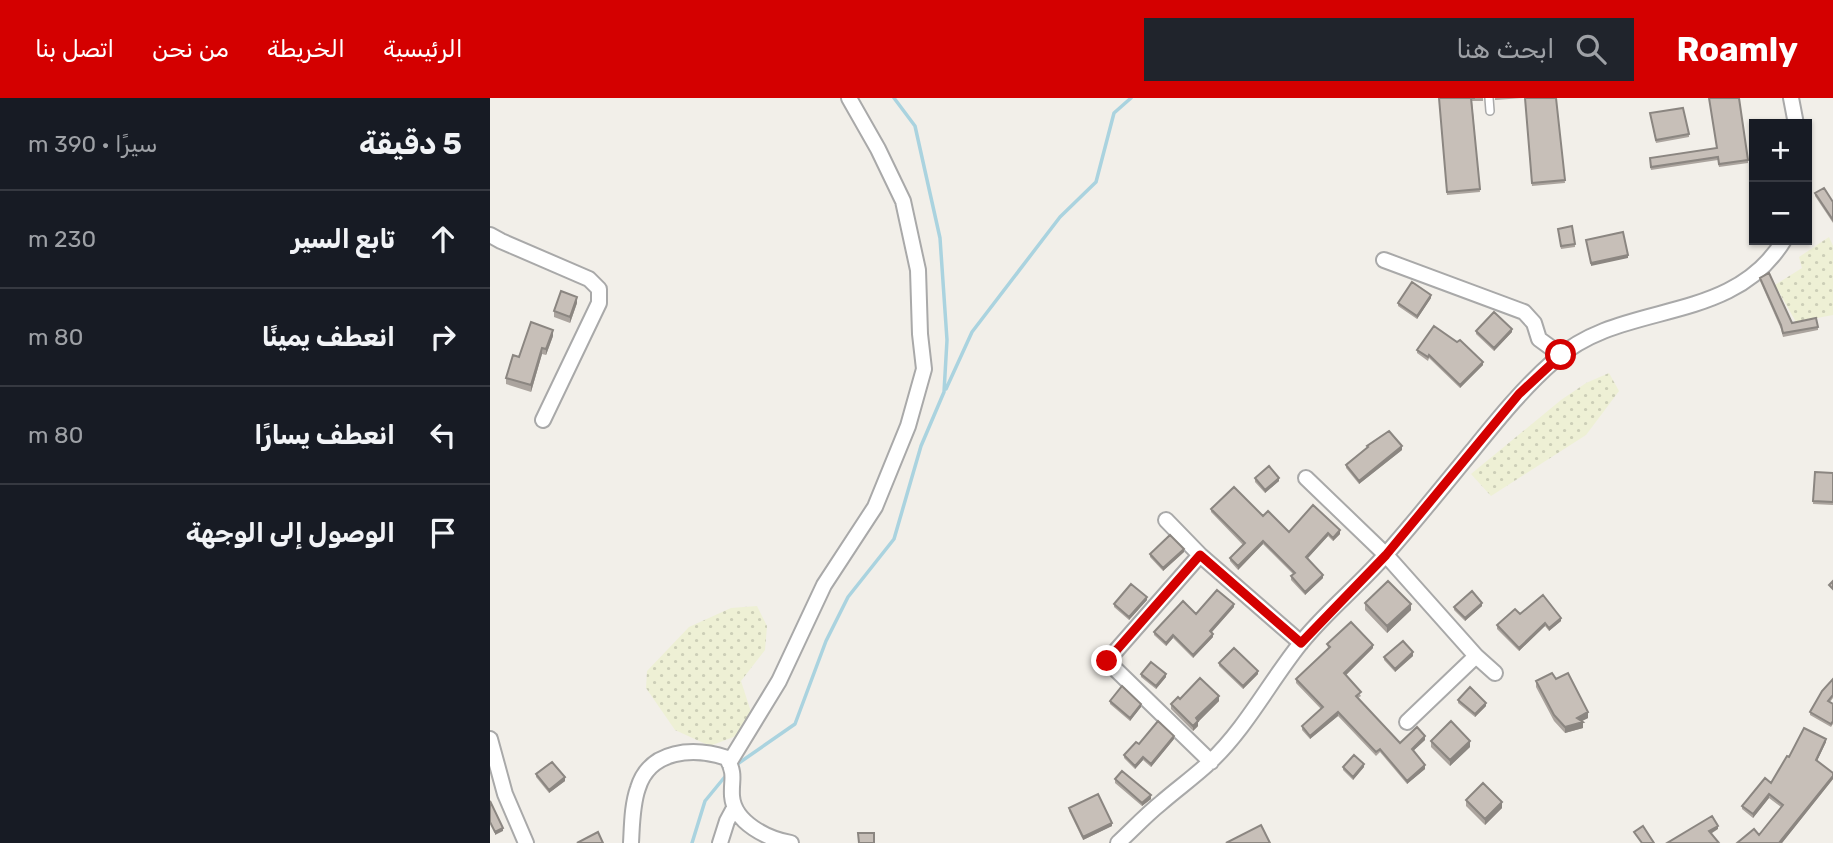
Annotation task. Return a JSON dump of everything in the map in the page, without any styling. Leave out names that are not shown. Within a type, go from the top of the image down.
[{"type":"street","points":[[728,760],[779,681],[824,585],[875,507],[908,426],[924,369],[918,270],[903,201],[849,98]]},
{"type":"street","points":[[1791,98],[1795,119]]},
{"type":"street","points":[[490,235],[589,279],[599,289],[599,303],[543,420]]},
{"type":"street","points":[[1118,843],[1158,805],[1211,762],[1239,730],[1301,643],[1386,555],[1519,394],[1561,355],[1596,333],[1673,312],[1738,286],[1764,266],[1781,245]]},
{"type":"street","points":[[1384,260],[1524,312],[1534,323],[1539,339],[1561,355]]},
{"type":"street","points":[[1306,478],[1386,555],[1476,656],[1495,673]]},
{"type":"street","points":[[1166,520],[1200,555],[1301,643]]},
{"type":"street","points":[[1200,555],[1107,661],[1211,762]]},
{"type":"street","points":[[1407,722],[1476,656]]},
{"type":"street","points":[[490,739],[505,794],[526,843]]},
{"type":"street","points":[[631,843],[638,786],[651,765],[669,754],[696,752],[713,754],[728,760],[734,778],[734,808],[743,819],[768,836],[791,843]]},
{"type":"street","points":[[720,843],[734,808]]},
{"type":"lane","points":[[1489,98],[1490,111]]},
{"type":"green space","points":[[1829,237],[1833,246],[1833,315],[1796,322],[1775,285],[1802,268],[1799,257]]},
{"type":"green space","points":[[1609,373],[1619,391],[1586,435],[1491,496],[1471,474],[1561,400],[1586,383]]},
{"type":"green space","points":[[757,606],[767,626],[765,650],[741,681],[751,712],[741,734],[710,746],[675,730],[646,688],[647,671],[689,627],[731,608]]},
{"type":"building","points":[[1439,98],[1471,98],[1480,189],[1447,192]]},
{"type":"building","points":[[1525,98],[1556,98],[1565,180],[1532,183]]},
{"type":"building","points":[[1709,98],[1739,98],[1748,160],[1719,164],[1718,157],[1651,167],[1650,158],[1717,148]]},
{"type":"building","points":[[1683,108],[1689,134],[1656,140],[1650,113]]},
{"type":"building","points":[[1824,188],[1833,202],[1833,220],[1815,193]]},
{"type":"building","points":[[1572,226],[1575,244],[1561,246],[1558,229]]},
{"type":"building","points":[[1623,232],[1628,255],[1591,263],[1586,240]]},
{"type":"building","points":[[1769,273],[1792,323],[1816,318],[1818,327],[1783,333],[1760,278]]},
{"type":"building","points":[[1412,282],[1431,295],[1417,316],[1398,303]]},
{"type":"building","points":[[561,291],[577,297],[570,317],[554,311]]},
{"type":"building","points":[[1494,312],[1512,329],[1494,348],[1476,331]]},
{"type":"building","points":[[531,322],[553,330],[546,349],[542,348],[531,385],[506,378],[513,355],[519,357]]},
{"type":"building","points":[[1434,326],[1457,342],[1460,340],[1483,362],[1460,385],[1429,355],[1428,357],[1417,350]]},
{"type":"building","points":[[1389,431],[1402,446],[1359,481],[1346,465]]},
{"type":"building","points":[[1269,466],[1279,478],[1265,490],[1255,478]]},
{"type":"building","points":[[1815,472],[1833,473],[1833,502],[1813,501]]},
{"type":"building","points":[[1234,487],[1263,516],[1268,511],[1289,532],[1313,505],[1340,530],[1333,538],[1328,533],[1306,557],[1323,575],[1305,592],[1291,576],[1295,573],[1263,541],[1238,566],[1230,558],[1245,543],[1211,509]]},
{"type":"building","points":[[1170,535],[1184,549],[1163,568],[1150,554]]},
{"type":"building","points":[[1388,581],[1411,604],[1387,626],[1365,603]]},
{"type":"building","points":[[1131,584],[1147,597],[1129,617],[1114,604]]},
{"type":"building","points":[[1217,590],[1234,604],[1210,631],[1213,634],[1193,655],[1173,635],[1166,643],[1154,632],[1183,601],[1196,614]]},
{"type":"building","points":[[1472,591],[1482,603],[1465,618],[1454,607]]},
{"type":"building","points":[[1543,595],[1561,618],[1549,628],[1545,623],[1519,648],[1497,625],[1515,609],[1520,614]]},
{"type":"building","points":[[1351,622],[1373,645],[1344,673],[1361,692],[1356,696],[1400,743],[1417,727],[1425,736],[1412,749],[1425,765],[1407,781],[1380,749],[1376,752],[1338,712],[1310,736],[1302,726],[1323,707],[1296,679],[1330,647],[1327,644]]},
{"type":"building","points":[[1403,641],[1413,652],[1395,669],[1384,657]]},
{"type":"building","points":[[1234,648],[1258,671],[1243,686],[1219,663]]},
{"type":"building","points":[[1151,662],[1166,674],[1156,686],[1141,674]]},
{"type":"building","points":[[1552,673],[1556,679],[1568,673],[1588,712],[1577,718],[1583,722],[1565,727],[1554,715],[1536,681]]},
{"type":"building","points":[[1200,678],[1219,696],[1196,718],[1198,721],[1193,726],[1171,704],[1178,697],[1180,699]]},
{"type":"building","points":[[1833,679],[1833,695],[1828,701],[1833,704],[1831,724],[1810,712],[1822,691]]},
{"type":"building","points":[[1122,686],[1141,704],[1130,718],[1110,701]]},
{"type":"building","points":[[1470,687],[1486,703],[1475,714],[1458,700]]},
{"type":"building","points":[[1158,721],[1174,736],[1151,764],[1143,757],[1135,766],[1124,755],[1136,742],[1139,744]]},
{"type":"building","points":[[1451,721],[1470,741],[1450,760],[1431,741]]},
{"type":"building","points":[[1804,728],[1826,739],[1816,760],[1833,773],[1833,776],[1779,843],[1737,843],[1754,829],[1759,835],[1783,805],[1769,794],[1753,814],[1742,806],[1765,778],[1771,783]]},
{"type":"building","points":[[1354,755],[1364,764],[1353,777],[1343,767]]},
{"type":"building","points":[[552,762],[565,777],[549,790],[536,774]]},
{"type":"building","points":[[1122,771],[1151,795],[1142,803],[1115,779]]},
{"type":"building","points":[[1483,783],[1502,802],[1485,819],[1466,800]]},
{"type":"building","points":[[1098,794],[1112,823],[1083,837],[1069,808]]},
{"type":"building","points":[[490,801],[503,828],[495,832],[490,822]]},
{"type":"building","points":[[1712,816],[1718,826],[1709,831],[1719,843],[1667,843]]},
{"type":"building","points":[[1261,825],[1270,843],[1226,843]]},
{"type":"building","points":[[1643,826],[1654,843],[1642,843],[1634,832]]},
{"type":"building","points":[[598,832],[603,843],[577,843]]},
{"type":"building","points":[[858,833],[874,833],[874,843],[859,843]]},
{"type":"waterway","points":[[736,765],[795,724],[826,641],[848,597],[894,539],[921,446],[944,392],[947,340],[940,238],[915,126],[894,98]]},
{"type":"waterway","points":[[946,389],[972,332],[1060,217],[1096,182],[1114,113],[1131,98]]},
{"type":"waterway","points":[[692,843],[705,801],[728,773]]},
{"type":"route","points":[[1107,661],[1200,555],[1301,643],[1386,555],[1519,394],[1561,355]]}]
